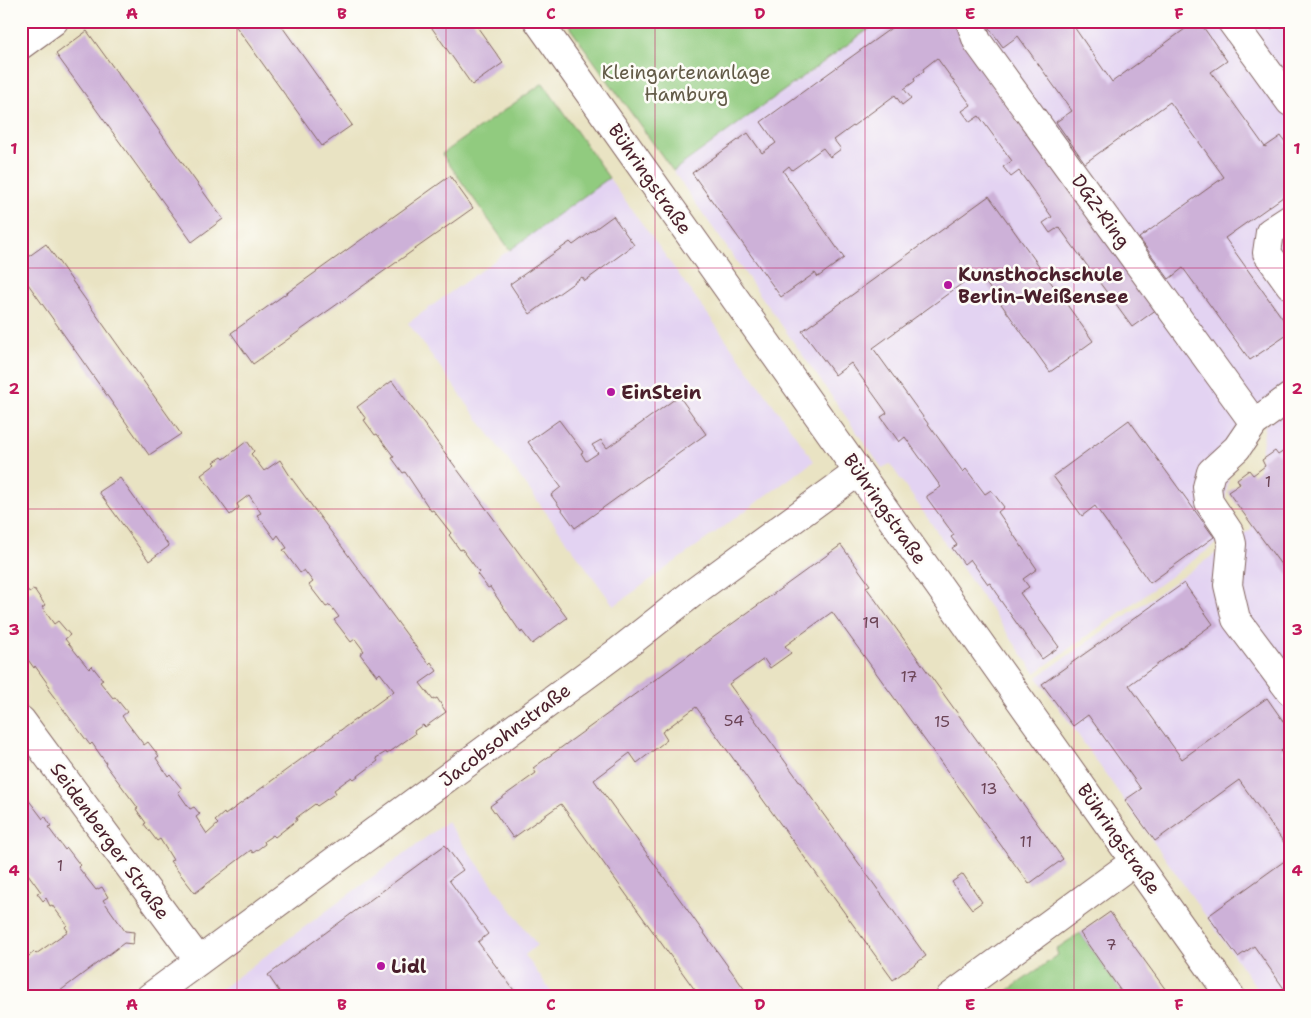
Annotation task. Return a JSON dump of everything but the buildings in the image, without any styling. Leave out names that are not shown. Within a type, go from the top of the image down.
[{"type":"street","points":[[21,45],[54,21]]},
{"type":"street","name":"Bühringstraße","points":[[538,21],[1231,997]]},
{"type":"street","name":"DGZ-Ring","points":[[970,21],[978,41],[1254,423]]},
{"type":"street","points":[[1231,21],[1290,102]]},
{"type":"street","points":[[1290,219],[1270,232],[1267,254],[1290,285]]},
{"type":"street","points":[[1290,397],[1254,423],[1237,448],[1211,472],[1207,487],[1209,502],[1229,532],[1232,544],[1228,585],[1236,619],[1290,691]]},
{"type":"street","name":"Jacobsohnstraße","points":[[150,997],[858,472]]},
{"type":"street","name":"Seidenberger Straße","points":[[21,720],[199,961]]},
{"type":"street","points":[[950,997],[1135,861]]},
{"type":"shaded area","name":"Kunsthochschule Berlin-Weißensee","points":[[881,21],[1290,21],[1290,391],[1236,429],[1219,542],[1035,673],[890,464],[882,468],[673,171]]},
{"type":"shaded area","name":"EinStein","points":[[609,178],[814,461],[614,606],[408,323]]},
{"type":"shaded area","points":[[1290,408],[1290,997],[1263,997],[1037,677],[1251,529],[1265,425]]},
{"type":"shaded area","points":[[447,822],[537,945],[525,955],[555,997],[210,997]]},
{"type":"green space","name":"Kleingartenanlage Hamburg","points":[[565,21],[880,21],[673,171]]},
{"type":"green space","points":[[543,83],[609,178],[510,250],[442,154]]},
{"type":"green space","points":[[1080,933],[1125,997],[999,997],[1058,955],[1056,949]]},
{"type":"place","name":"Kunsthochschule Berlin-Weißensee","points":[[948,285]]},
{"type":"place","name":"EinStein","points":[[611,392]]},
{"type":"place","name":"Lidl","points":[[381,966]]}]
